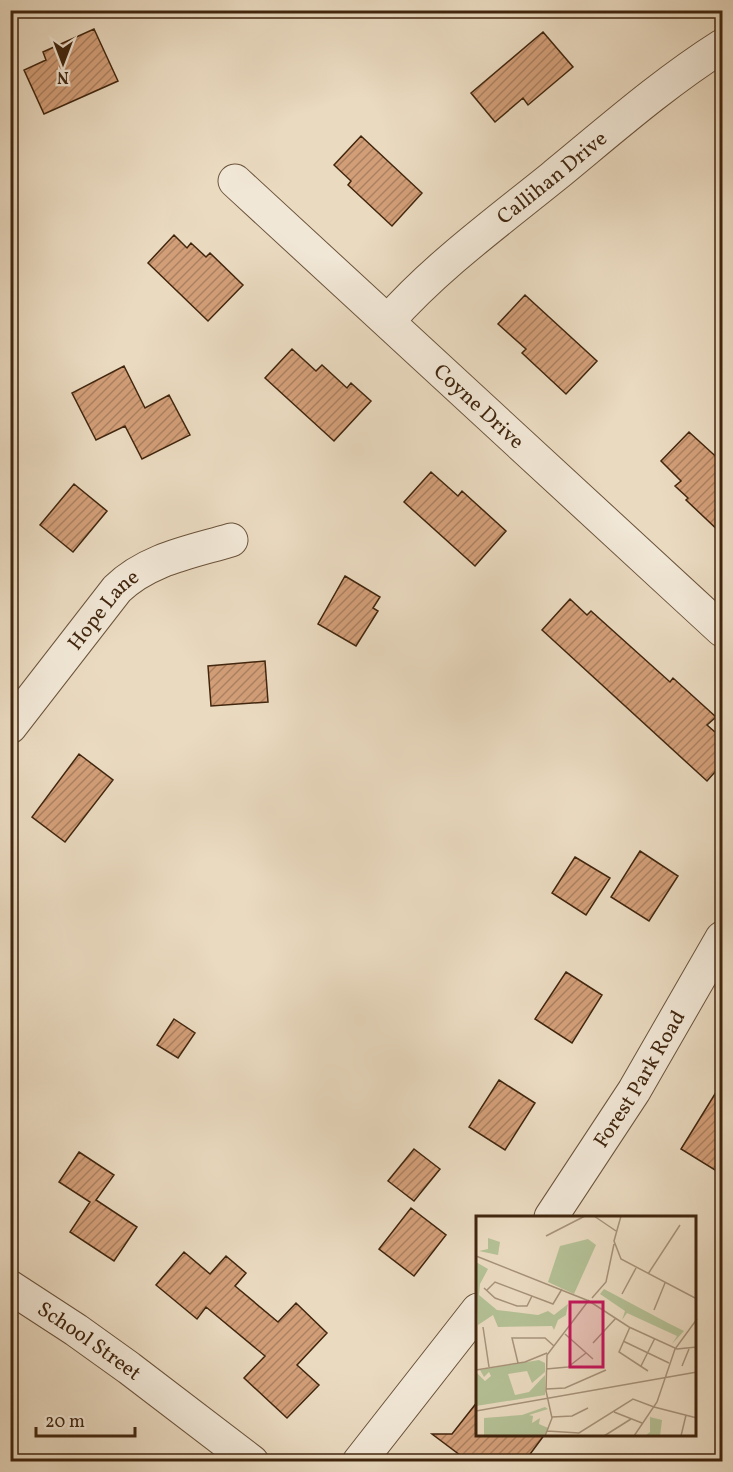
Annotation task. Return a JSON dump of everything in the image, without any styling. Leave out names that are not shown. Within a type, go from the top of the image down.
[{"type":"street","name":"Callihan Drive","points":[[388,321],[409,298],[450,261],[656,93],[723,46]]},
{"type":"street","name":"Coyne Drive","points":[[235,181],[723,630]]},
{"type":"street","name":"Hope Lane","points":[[10,727],[117,589],[127,580],[147,566],[231,540]]},
{"type":"street","name":"Forest Park Road","points":[[552,1216],[634,1091],[723,938]]},
{"type":"street","name":"School Street","points":[[10,1287],[102,1349],[252,1461]]},
{"type":"street","points":[[359,1461],[476,1313]]},
{"type":"building","points":[[94,29],[118,81],[44,114],[24,70],[46,60],[43,52]]},
{"type":"building","points":[[543,32],[573,67],[528,105],[523,98],[495,122],[471,93]]},
{"type":"building","points":[[361,136],[422,193],[392,226],[348,185],[351,181],[334,165]]},
{"type":"building","points":[[174,235],[187,248],[191,243],[206,257],[210,253],[243,285],[208,321],[148,263]]},
{"type":"building","points":[[525,295],[597,361],[566,394],[522,353],[526,349],[498,324]]},
{"type":"building","points":[[292,349],[316,371],[322,365],[347,388],[351,383],[371,401],[334,441],[265,378]]},
{"type":"building","points":[[124,366],[145,408],[169,395],[190,435],[142,459],[125,426],[96,440],[72,393]]},
{"type":"building","points":[[689,432],[723,463],[723,535],[686,500],[688,498],[675,486],[681,481],[661,461]]},
{"type":"building","points":[[431,472],[458,496],[462,491],[506,531],[475,566],[404,502]]},
{"type":"building","points":[[74,484],[107,511],[73,552],[40,525]]},
{"type":"building","points":[[345,576],[380,597],[373,608],[378,611],[356,646],[318,624]]},
{"type":"building","points":[[570,599],[587,615],[591,611],[670,682],[673,678],[716,717],[707,725],[723,739],[723,763],[707,781],[542,630]]},
{"type":"building","points":[[265,661],[268,702],[211,706],[208,666]]},
{"type":"building","points":[[79,754],[113,780],[65,842],[32,817]]},
{"type":"building","points":[[640,851],[678,876],[649,921],[611,897]]},
{"type":"building","points":[[575,857],[610,878],[586,915],[552,893]]},
{"type":"building","points":[[566,972],[602,995],[572,1043],[535,1019]]},
{"type":"building","points":[[174,1019],[195,1033],[178,1058],[157,1045]]},
{"type":"building","points":[[499,1080],[535,1103],[505,1150],[469,1127]]},
{"type":"building","points":[[723,1081],[723,1175],[681,1149]]},
{"type":"building","points":[[414,1149],[440,1169],[414,1201],[388,1181]]},
{"type":"building","points":[[79,1152],[114,1175],[96,1200],[137,1227],[114,1261],[70,1232],[90,1202],[59,1182]]},
{"type":"building","points":[[411,1208],[446,1235],[414,1276],[379,1249]]},
{"type":"building","points":[[184,1252],[210,1274],[226,1256],[246,1273],[235,1286],[278,1322],[296,1303],[327,1333],[297,1365],[319,1385],[287,1418],[244,1378],[265,1356],[206,1307],[197,1319],[156,1285]]},
{"type":"building","points":[[476,1404],[476,1436],[544,1436],[525,1461],[468,1461],[432,1434],[452,1434]]}]
